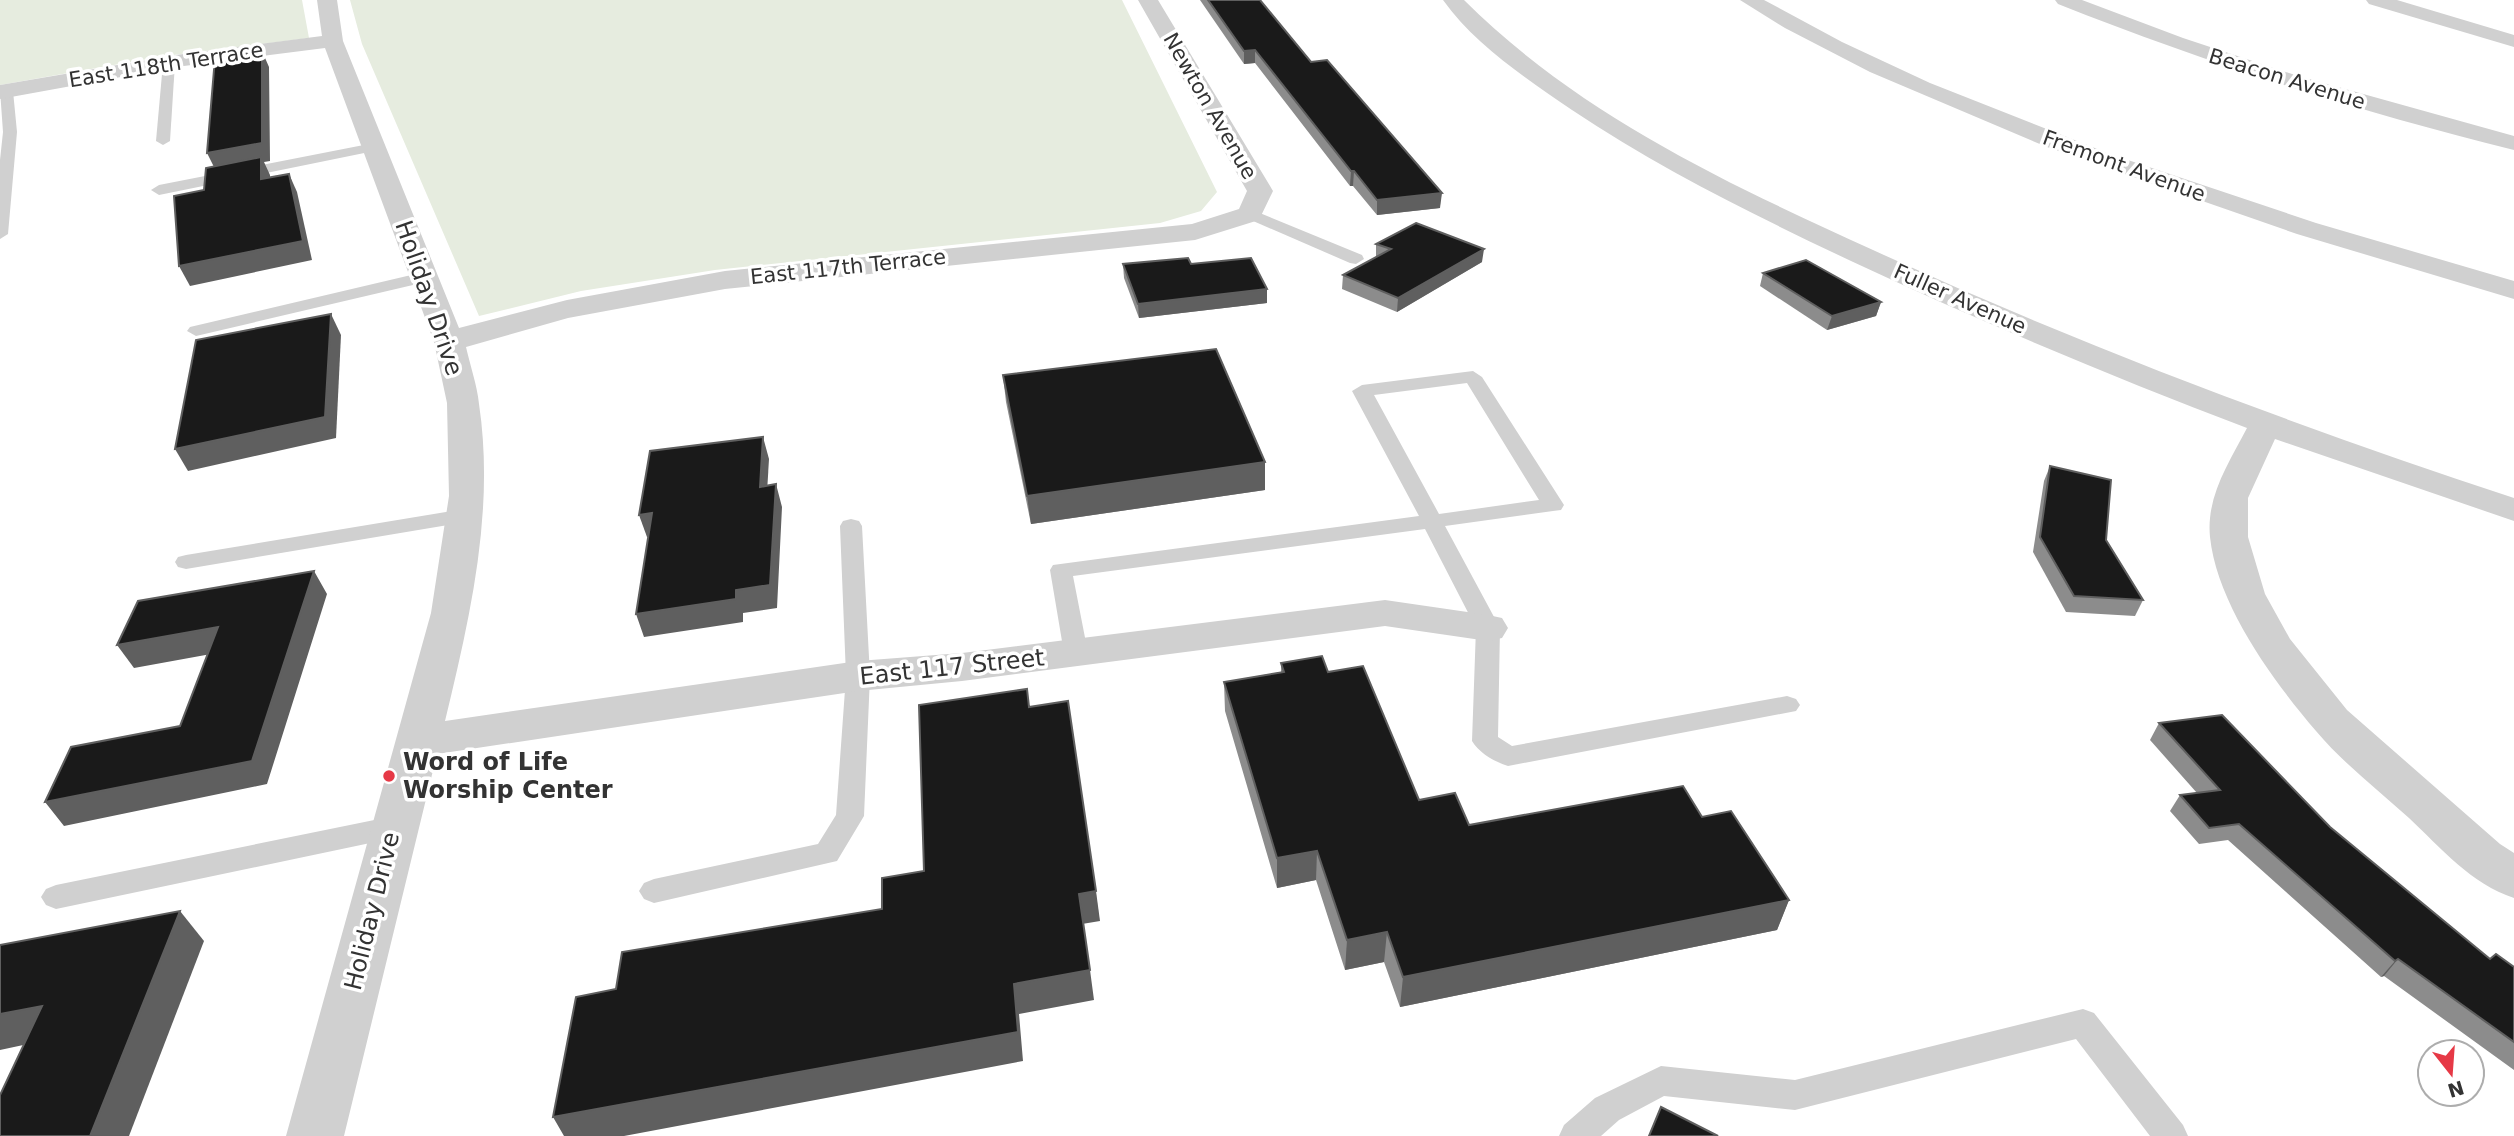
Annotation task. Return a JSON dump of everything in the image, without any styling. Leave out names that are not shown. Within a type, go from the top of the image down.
[{"type":"street","name":"Holiday Drive","points":[[315,1136],[451,613],[467,496],[463,403],[450,342],[333,41],[327,0]]},
{"type":"street","name":"Newton Avenue","points":[[1148,0],[1260,191],[1250,214]]},
{"type":"street","name":"Fuller Avenue","points":[[1453,0],[1508,53],[1612,126],[1770,213],[1997,317],[2266,423],[2514,510]]},
{"type":"street","name":"Fremont Avenue","points":[[1750,0],[1801,30],[1898,78],[2025,131],[2186,190],[2387,254],[2514,290]]},
{"type":"street","name":"Beacon Avenue","points":[[2065,0],[2232,63],[2323,91],[2514,143]]},
{"type":"street","points":[[2376,0],[2514,41]]},
{"type":"street","name":"East 118th Terrace","points":[[3,91],[169,62],[333,41]]},
{"type":"street","name":"East 117th Terrace","points":[[450,342],[477,332],[567,309],[725,280],[1195,232],[1250,214]]},
{"type":"street","points":[[2266,423],[2230,498],[2229,537],[2245,594],[2274,647],[2332,721],[2483,858],[2514,878]]},
{"type":"street","name":"East 117 Street","points":[[416,741],[858,677],[1076,653],[1385,613],[1488,628]]},
{"type":"lane","points":[[163,141],[169,62]]},
{"type":"lane","points":[[0,234],[10,132],[3,91]]},
{"type":"lane","points":[[159,190],[374,147]]},
{"type":"lane","points":[[1250,214],[1356,259]]},
{"type":"lane","points":[[196,331],[424,277]]},
{"type":"lane","points":[[1076,653],[1061,569],[1432,521],[1553,505],[1473,377],[1362,391],[1432,521],[1488,628],[1485,741],[1508,756],[1787,705]]},
{"type":"lane","points":[[186,562],[464,516]]},
{"type":"lane","points":[[654,891],[827,853],[849,816],[858,677],[851,526]]},
{"type":"lane","points":[[55,897],[394,827]]},
{"type":"lane","points":[[1576,1136],[1607,1108],[1661,1081],[1795,1095],[2083,1023],[2171,1136]]},
{"type":"shaded area","points":[[0,0],[302,0],[309,38],[165,56],[0,85]]},
{"type":"shaded area","points":[[350,0],[1122,0],[1217,192],[1201,211],[1160,223],[715,270],[581,291],[479,316],[362,44]]},
{"type":"building","points":[[1208,0],[1260,0],[1311,62],[1327,60],[1442,193],[1377,200],[1255,50],[1244,51]]},
{"type":"building","points":[[262,51],[262,143],[207,153],[215,58]]},
{"type":"building","points":[[261,157],[261,179],[289,174],[303,241],[179,266],[174,196],[204,190],[206,168]]},
{"type":"building","points":[[1416,223],[1484,249],[1398,298],[1343,275],[1391,249],[1376,244]]},
{"type":"building","points":[[1188,258],[1191,264],[1251,258],[1267,289],[1138,304],[1123,264]]},
{"type":"building","points":[[1806,260],[1881,302],[1832,316],[1763,273]]},
{"type":"building","points":[[331,314],[325,417],[175,449],[196,340]]},
{"type":"building","points":[[1216,349],[1265,462],[1027,496],[1003,375]]},
{"type":"building","points":[[763,437],[760,487],[776,484],[770,585],[736,590],[736,599],[636,614],[652,513],[639,515],[650,451]]},
{"type":"building","points":[[2050,466],[2111,480],[2106,540],[2143,600],[2074,596],[2040,537]]},
{"type":"building","points":[[314,571],[252,761],[45,802],[71,747],[180,726],[218,627],[117,645],[138,601]]},
{"type":"building","points":[[1322,656],[1328,672],[1363,666],[1419,800],[1455,793],[1469,825],[1683,786],[1702,817],[1731,811],[1789,900],[1403,977],[1387,932],[1347,940],[1317,851],[1277,858],[1224,682],[1284,672],[1281,663]]},
{"type":"building","points":[[1027,689],[1029,707],[1068,701],[1096,891],[1079,894],[1090,970],[1014,984],[1018,1032],[553,1117],[576,997],[616,989],[622,952],[882,909],[882,878],[924,871],[919,705]]},
{"type":"building","points":[[2222,715],[2330,827],[2490,959],[2496,954],[2514,967],[2514,1042],[2398,959],[2395,961],[2239,824],[2209,828],[2180,795],[2220,790],[2159,723]]},
{"type":"building","points":[[180,911],[90,1136],[0,1136],[0,1095],[42,1006],[0,1014],[0,945]]},
{"type":"building","points":[[1661,1107],[1718,1136],[1649,1136]]},
{"type":"place","name":"Word of Life Worship Center","points":[[389,776]]}]
